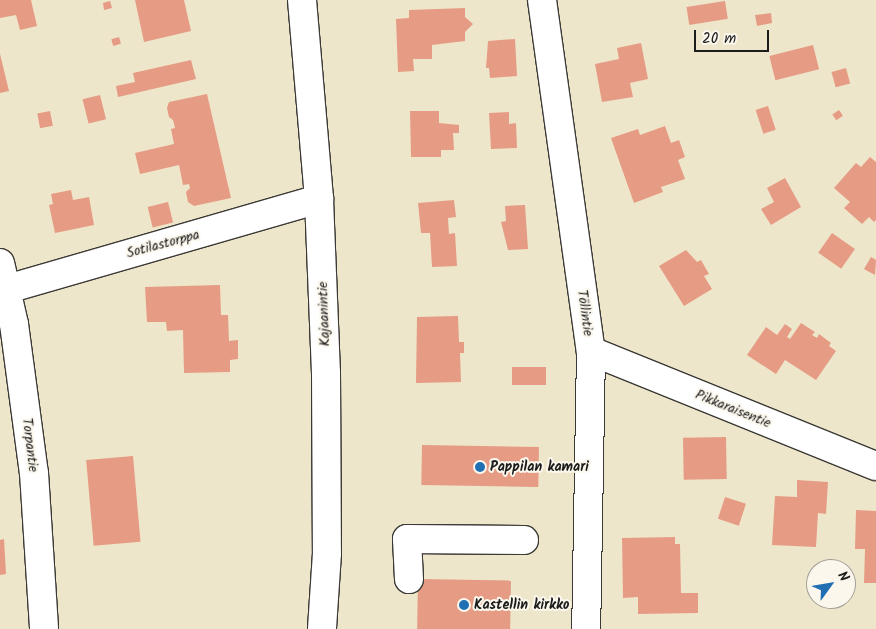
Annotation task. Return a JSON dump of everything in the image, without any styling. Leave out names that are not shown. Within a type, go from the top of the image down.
[{"type":"street","name":"Kajaanintie","points":[[302,0],[319,199],[327,516],[322,629]]},
{"type":"street","name":"Töllintie","points":[[542,0],[591,351],[586,629]]},
{"type":"street","name":"Sotilastorppa","points":[[7,289],[319,199]]},
{"type":"street","name":"Torpantie","points":[[0,263],[7,289],[37,498],[44,629]]},
{"type":"street","name":"Pikkaraisentie","points":[[591,351],[876,466]]},
{"type":"street","points":[[408,578],[408,539],[524,540]]},
{"type":"building","points":[[0,0],[31,0],[37,26],[20,30],[16,15],[0,18]]},
{"type":"building","points":[[135,0],[184,0],[191,31],[144,42]]},
{"type":"building","points":[[110,1],[112,8],[104,10],[103,3]]},
{"type":"building","points":[[725,1],[728,19],[689,25],[686,7]]},
{"type":"building","points":[[465,8],[465,17],[473,24],[465,32],[465,41],[432,45],[432,59],[413,59],[414,71],[398,72],[396,19],[409,18],[409,10]]},
{"type":"building","points":[[771,13],[772,23],[757,26],[755,15]]},
{"type":"building","points":[[119,37],[121,44],[113,46],[111,39]]},
{"type":"building","points":[[515,39],[517,76],[490,78],[489,68],[486,68],[488,41]]},
{"type":"building","points":[[641,43],[648,79],[630,83],[633,97],[602,102],[595,64],[619,59],[617,48]]},
{"type":"building","points":[[813,45],[819,69],[775,80],[769,56]]},
{"type":"building","points":[[0,54],[9,91],[0,93]]},
{"type":"building","points":[[191,60],[196,79],[118,97],[116,86],[135,82],[133,73]]},
{"type":"building","points":[[846,68],[850,83],[836,87],[832,72]]},
{"type":"building","points":[[207,94],[231,198],[194,206],[188,202],[186,192],[190,188],[189,184],[183,185],[179,165],[140,174],[135,153],[174,144],[171,129],[175,128],[173,120],[169,117],[167,108],[169,102]]},
{"type":"building","points":[[100,95],[106,119],[89,124],[83,99]]},
{"type":"building","points":[[768,106],[776,130],[763,134],[756,110]]},
{"type":"building","points":[[839,110],[843,116],[836,120],[832,114]]},
{"type":"building","points":[[50,111],[53,126],[40,128],[37,113]]},
{"type":"building","points":[[410,111],[439,111],[439,123],[459,125],[459,133],[453,133],[454,150],[441,150],[441,157],[411,157]]},
{"type":"building","points":[[509,112],[509,124],[516,123],[517,148],[491,149],[489,113]]},
{"type":"building","points":[[665,126],[671,143],[679,140],[685,157],[678,160],[685,179],[661,187],[663,192],[634,203],[611,138],[638,129],[640,135]]},
{"type":"building","points":[[870,157],[876,162],[876,220],[874,222],[869,217],[862,224],[844,208],[850,202],[834,188],[856,163],[861,167]]},
{"type":"building","points":[[785,178],[801,207],[771,225],[761,209],[774,202],[767,188]]},
{"type":"building","points":[[71,190],[73,200],[89,197],[94,225],[55,233],[49,205],[53,204],[51,194]]},
{"type":"building","points":[[454,200],[456,217],[448,218],[449,234],[455,233],[457,266],[432,267],[430,233],[421,233],[418,203]]},
{"type":"building","points":[[168,202],[173,222],[153,227],[148,207]]},
{"type":"building","points":[[525,205],[528,249],[508,250],[501,222],[506,221],[505,206]]},
{"type":"building","points":[[832,233],[855,249],[841,269],[818,253]]},
{"type":"building","points":[[686,250],[697,262],[701,260],[709,274],[704,276],[712,289],[684,306],[659,266]]},
{"type":"building","points":[[871,257],[876,260],[875,275],[864,269]]},
{"type":"building","points":[[220,285],[221,315],[228,315],[229,341],[238,340],[238,359],[230,360],[230,372],[184,373],[183,330],[167,331],[166,322],[147,322],[145,287]]},
{"type":"building","points":[[458,316],[459,342],[464,342],[464,353],[460,353],[461,382],[416,383],[417,317]]},
{"type":"building","points":[[801,323],[815,332],[812,335],[817,338],[819,334],[831,343],[829,346],[836,351],[816,380],[785,360],[776,374],[747,355],[766,327],[777,335],[785,324],[792,329],[787,337],[790,339]]},
{"type":"building","points":[[512,367],[546,367],[546,385],[512,385]]},
{"type":"building","points":[[726,437],[727,479],[684,480],[683,438]]},
{"type":"building","name":"Pappilan kamari","points":[[422,445],[539,447],[538,487],[421,485]]},
{"type":"building","points":[[133,456],[140,542],[94,546],[86,460]]},
{"type":"building","points":[[797,480],[828,482],[826,514],[818,513],[816,547],[772,545],[775,496],[797,497]]},
{"type":"building","points":[[725,497],[746,504],[739,526],[718,519]]},
{"type":"building","points":[[856,510],[876,511],[876,583],[864,583],[865,549],[855,549]]},
{"type":"building","points":[[675,537],[675,544],[680,544],[681,593],[698,593],[698,613],[638,614],[638,597],[623,598],[622,538]]},
{"type":"building","points":[[4,539],[6,574],[0,575],[0,540]]},
{"type":"building","name":"Kastellin kirkko","points":[[418,579],[511,581],[510,629],[417,629]]},
{"type":"place","name":"Pappilan kamari","points":[[480,467]]},
{"type":"place","name":"Kastellin kirkko","points":[[464,605]]}]
